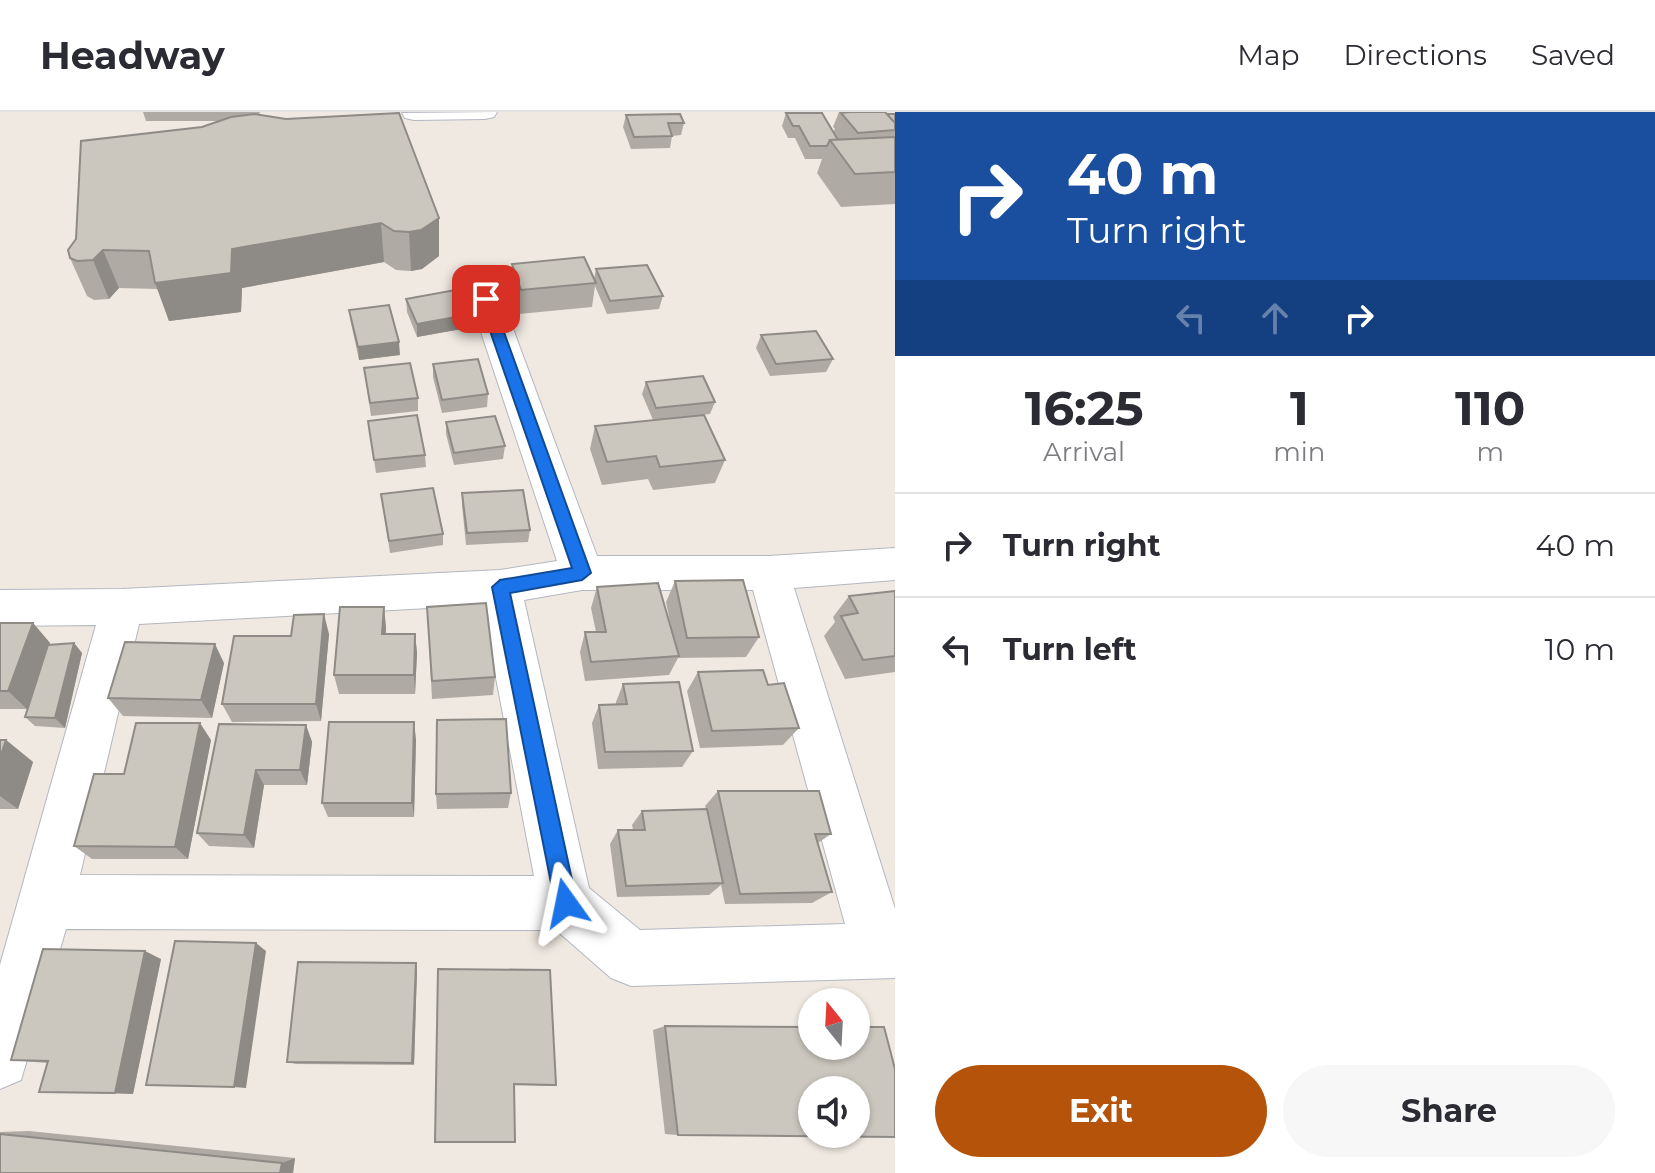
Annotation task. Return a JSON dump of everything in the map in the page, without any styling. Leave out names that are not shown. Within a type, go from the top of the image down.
[{"type":"street","points":[[414,113],[485,112]]},
{"type":"street","points":[[486,299],[582,573]]},
{"type":"street","points":[[0,608],[122,607],[500,587],[582,573],[769,573],[895,564]]},
{"type":"street","points":[[500,587],[566,903],[631,958],[888,950],[769,573]]},
{"type":"street","points":[[0,1059],[47,902],[122,607]]},
{"type":"street","points":[[47,902],[566,903]]},
{"type":"building","points":[[885,112],[895,123],[895,130],[858,133],[841,113]]},
{"type":"building","points":[[399,113],[439,218],[421,230],[394,231],[381,223],[232,249],[231,273],[155,283],[149,251],[103,250],[93,260],[70,258],[68,250],[76,239],[81,141],[202,127],[231,117],[254,114],[286,119]]},
{"type":"building","points":[[786,113],[822,113],[838,140],[830,140],[827,146],[810,146],[799,126],[793,126]]},
{"type":"building","points":[[680,114],[684,123],[668,123],[672,136],[634,137],[626,115]]},
{"type":"building","points":[[895,137],[895,172],[855,174],[830,140]]},
{"type":"building","points":[[584,257],[596,283],[521,290],[512,264]]},
{"type":"building","points":[[647,265],[663,296],[610,301],[596,269]]},
{"type":"building","points":[[455,290],[467,315],[417,324],[406,299]]},
{"type":"building","points":[[389,305],[399,342],[358,347],[349,310]]},
{"type":"building","points":[[816,331],[833,359],[776,364],[761,335]]},
{"type":"building","points":[[478,359],[488,394],[442,400],[433,364]]},
{"type":"building","points":[[410,363],[418,398],[370,403],[364,368]]},
{"type":"building","points":[[703,376],[715,402],[656,408],[646,382]]},
{"type":"building","points":[[417,415],[425,455],[374,460],[368,421]]},
{"type":"building","points":[[704,415],[725,460],[660,467],[656,456],[607,462],[595,426]]},
{"type":"building","points":[[495,416],[505,446],[454,453],[446,422]]},
{"type":"building","points":[[433,488],[443,534],[389,541],[381,494]]},
{"type":"building","points":[[523,490],[530,530],[467,533],[462,493]]},
{"type":"building","points":[[743,580],[759,637],[687,638],[675,581]]},
{"type":"building","points":[[658,583],[679,656],[591,662],[585,632],[606,632],[597,587]]},
{"type":"building","points":[[895,591],[895,656],[863,660],[841,616],[858,613],[849,596]]},
{"type":"building","points":[[486,603],[495,677],[432,681],[427,607]]},
{"type":"building","points":[[340,607],[384,607],[382,634],[415,634],[414,675],[334,675]]},
{"type":"building","points":[[324,614],[316,704],[222,704],[234,636],[291,636],[294,615]]},
{"type":"building","points":[[0,623],[33,623],[8,691],[0,691]]},
{"type":"building","points":[[125,642],[215,644],[201,700],[108,698]]},
{"type":"building","points":[[74,643],[55,718],[25,717],[48,645]]},
{"type":"building","points":[[763,670],[768,685],[784,683],[799,728],[712,731],[698,672]]},
{"type":"building","points":[[679,682],[693,751],[605,752],[599,705],[627,704],[623,684]]},
{"type":"building","points":[[506,719],[511,793],[436,794],[437,720]]},
{"type":"building","points":[[329,722],[414,722],[412,803],[322,803]]},
{"type":"building","points":[[136,723],[200,723],[175,847],[74,846],[94,774],[124,774]]},
{"type":"building","points":[[219,724],[306,725],[300,770],[256,770],[244,835],[197,833]]},
{"type":"building","points":[[0,740],[6,740],[0,758]]},
{"type":"building","points":[[718,791],[819,791],[831,834],[815,834],[832,892],[740,894]]},
{"type":"building","points":[[707,809],[723,883],[626,886],[618,830],[645,830],[642,811]]},
{"type":"building","points":[[175,941],[256,943],[234,1087],[146,1085]]},
{"type":"building","points":[[43,949],[145,951],[115,1093],[39,1092],[48,1061],[11,1060]]},
{"type":"building","points":[[298,962],[416,963],[412,1063],[287,1062]]},
{"type":"building","points":[[438,969],[550,970],[556,1085],[514,1084],[515,1142],[435,1142]]},
{"type":"building","points":[[665,1026],[798,1027],[798,1060],[870,1060],[870,1027],[884,1027],[895,1069],[895,1137],[870,1137],[870,1076],[798,1076],[798,1136],[678,1135]]},
{"type":"building","points":[[0,1134],[282,1163],[280,1173],[0,1173]]},
{"type":"route","points":[[486,299],[582,573],[500,587],[566,903]]}]
